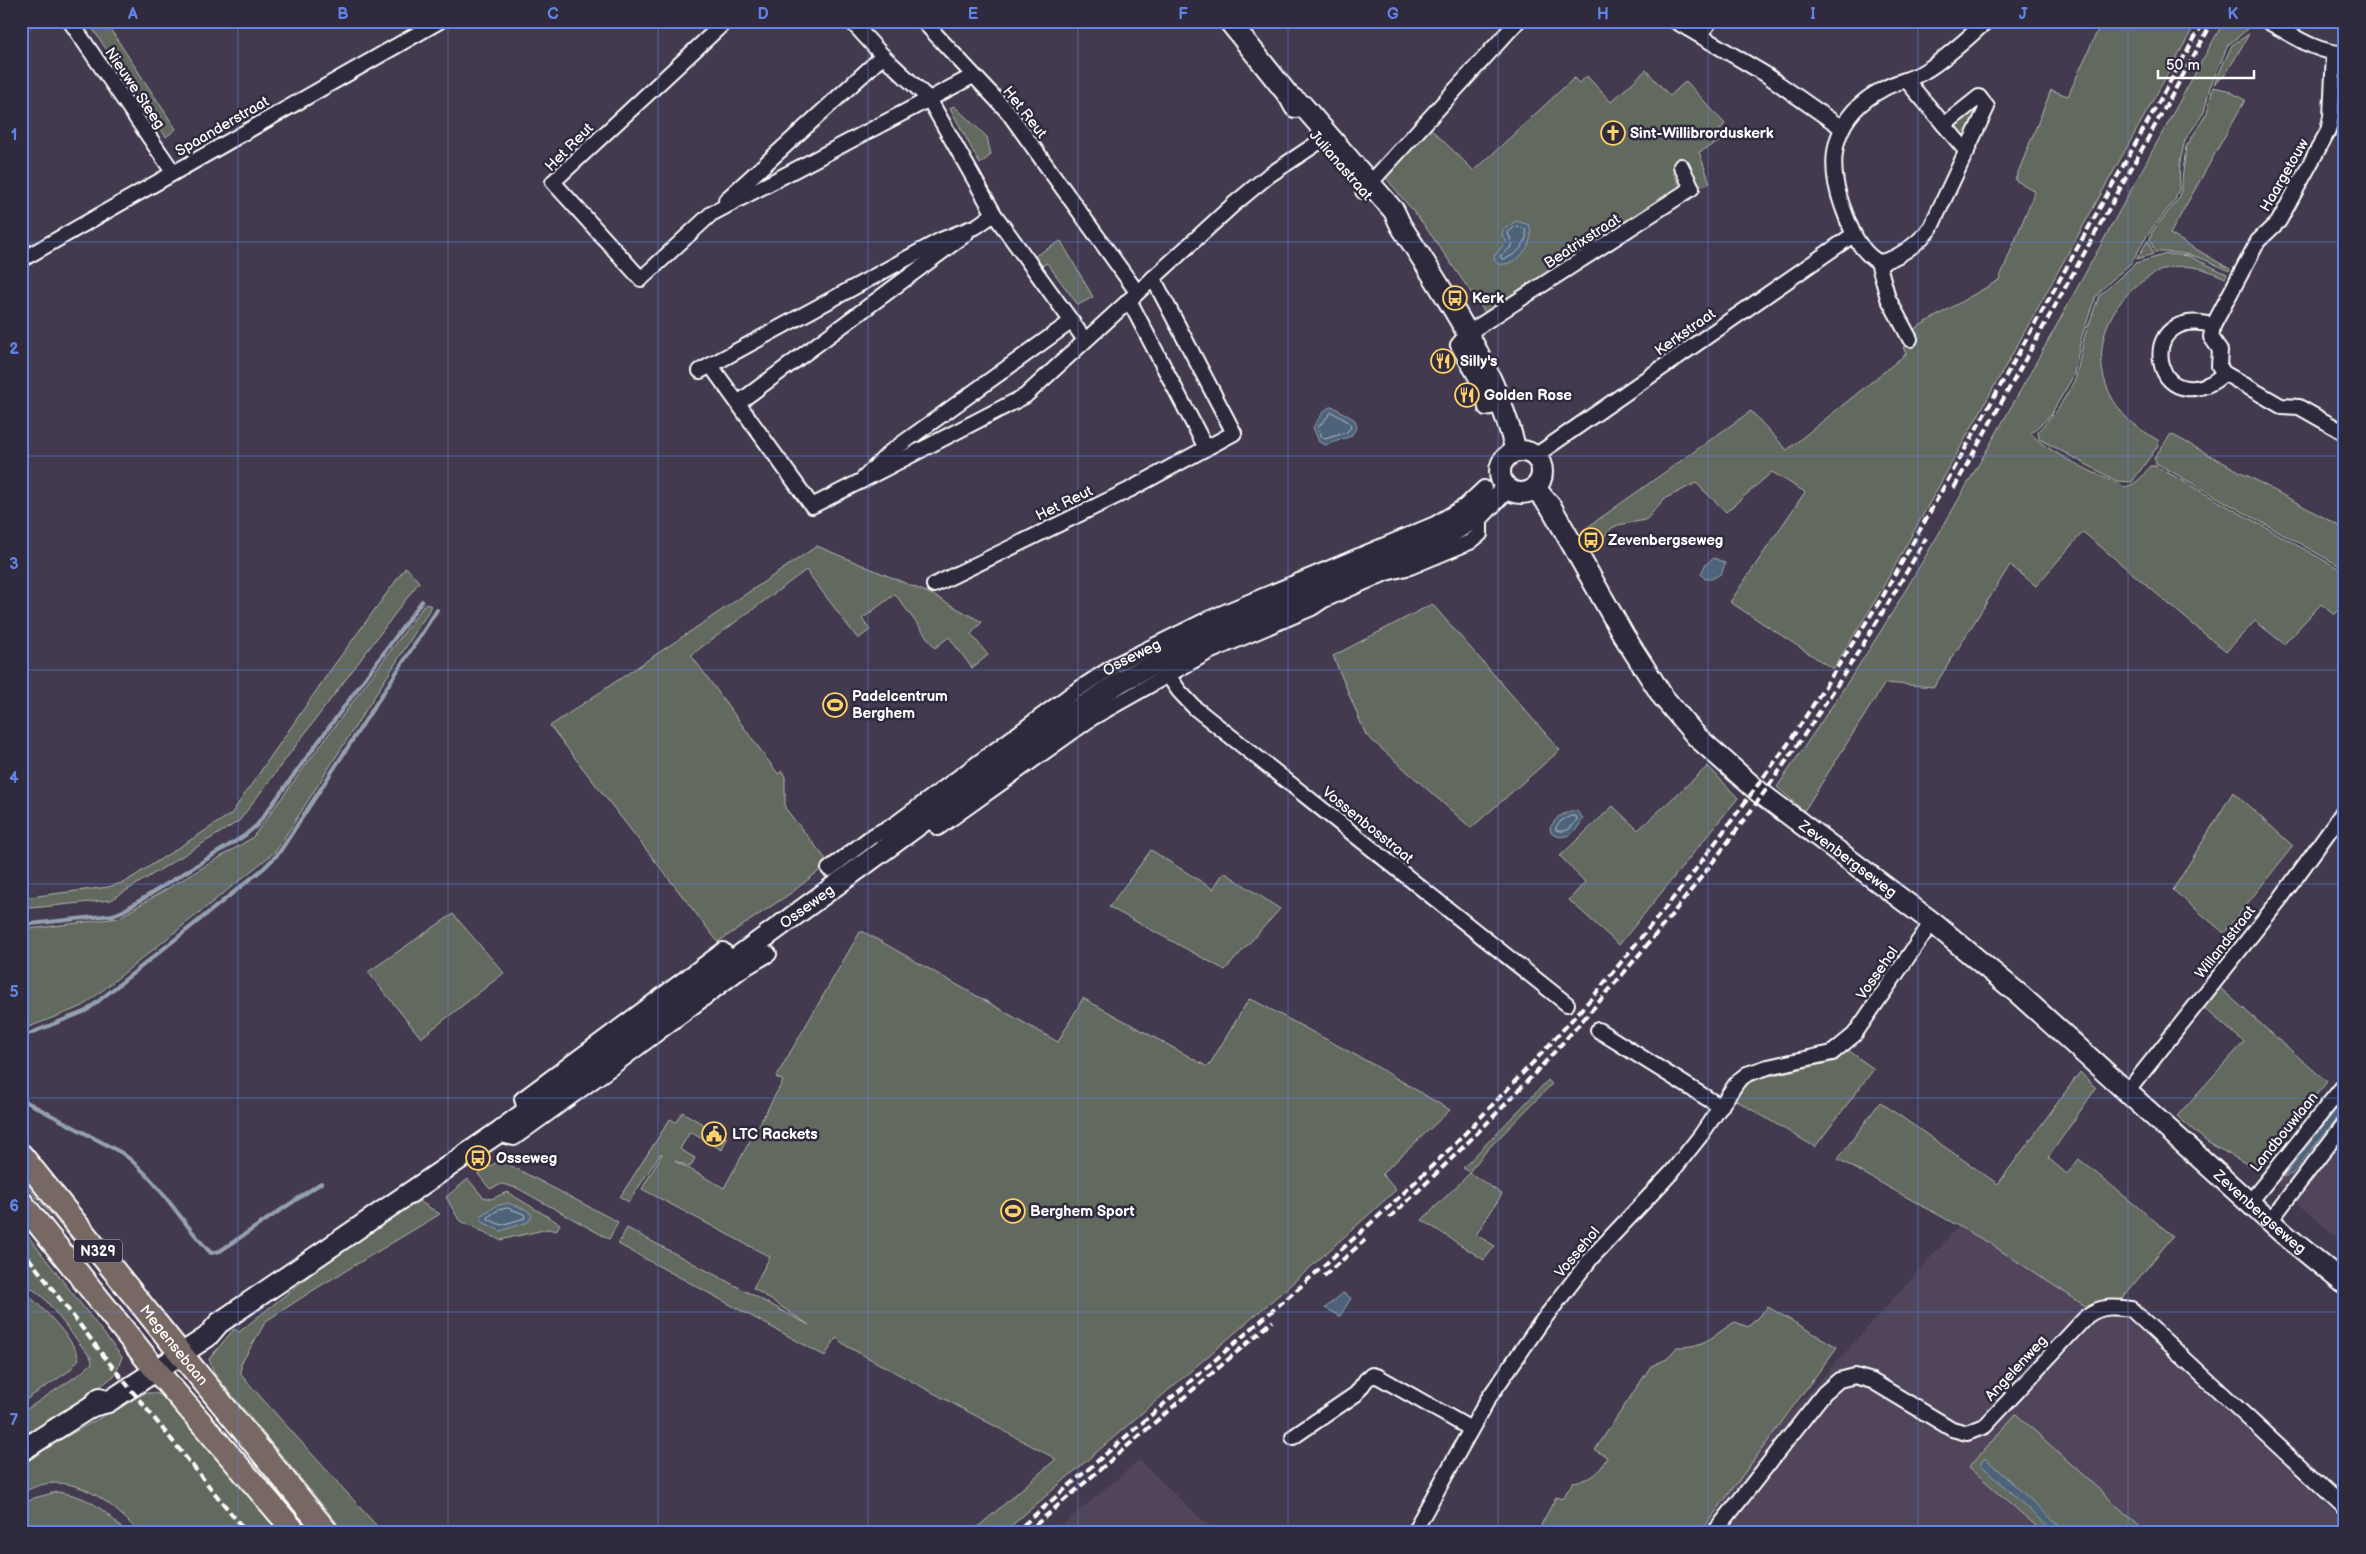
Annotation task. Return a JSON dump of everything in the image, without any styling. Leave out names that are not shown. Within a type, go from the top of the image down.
[{"type":"main road","name":"Megensebaan","points":[[21,1155],[328,1533]]},
{"type":"main road","name":"Megensebaan","points":[[21,1202],[154,1366],[296,1533]]},
{"type":"street","name":"Nieuwe Steeg","points":[[70,21],[173,172]]},
{"type":"street","name":"Spaanderstraat","points":[[21,260],[440,21]]},
{"type":"street","name":"Het Reut","points":[[726,21],[553,182],[641,278],[883,56]]},
{"type":"street","points":[[852,21],[883,56],[929,99],[994,214],[1085,340]]},
{"type":"street","name":"Het Reut","points":[[923,21],[1008,112],[1133,296],[1206,448]]},
{"type":"street","name":"Julianastraat","points":[[1229,21],[1289,96],[1297,112],[1366,188],[1386,216],[1400,226],[1468,333],[1526,453]]},
{"type":"street","points":[[1366,188],[1518,21]]},
{"type":"street","points":[[1675,21],[1765,74],[1842,128]]},
{"type":"street","points":[[1700,35],[1710,21]]},
{"type":"street","points":[[1944,125],[1979,98],[1987,107],[1931,227],[1925,234],[1889,262],[1878,262],[1867,255],[1853,235],[1835,184],[1833,170],[1837,144],[1842,128],[1855,110],[1874,93],[1892,84],[1907,81],[1926,71],[1988,21]]},
{"type":"street","points":[[2267,21],[2315,47],[2339,53]]},
{"type":"street","name":"Haargetouw","points":[[2213,326],[2258,241],[2279,221],[2328,132],[2339,53]]},
{"type":"street","name":"Het Reut","points":[[711,214],[973,76]]},
{"type":"street","points":[[1907,81],[1967,152]]},
{"type":"street","points":[[977,226],[941,240],[706,368],[738,403],[812,506],[1025,396],[1248,193],[1268,176],[1324,140]]},
{"type":"street","name":"Beatrixstraat","points":[[1468,333],[1692,188],[1681,166]]},
{"type":"street","points":[[738,403],[940,256],[994,214]]},
{"type":"street","name":"Kerkstraat","points":[[1526,453],[1853,235]]},
{"type":"street","points":[[1878,262],[1888,298],[1910,338]]},
{"type":"street","name":"Het Reut","points":[[934,585],[1129,490],[1234,434],[1153,278]]},
{"type":"street","points":[[861,481],[889,453],[1072,321]]},
{"type":"street","points":[[2224,373],[2208,387],[2187,389],[2175,384],[2166,374],[2161,362],[2161,348],[2166,336],[2175,327],[2187,322],[2200,321],[2213,326],[2212,337],[2220,350],[2219,366],[2224,373],[2281,406],[2299,407],[2345,433]]},
{"type":"street","points":[[1526,453],[1540,463],[1542,472],[1540,481],[1535,488],[1519,494],[1506,488],[1500,478],[1500,464],[1510,454],[1526,453]]},
{"type":"street","name":"Osseweg","points":[[1163,668],[1211,636],[1457,522],[1465,506],[1484,488]]},
{"type":"street","name":"Osseweg","points":[[496,1134],[514,1138],[614,1066],[738,965],[850,864],[872,837],[895,824],[1074,692],[1117,664],[1208,619],[1457,522],[1480,515],[1506,488]]},
{"type":"street","name":"Zevenbergseweg","points":[[1535,488],[1551,507],[1624,636],[1663,697],[1697,737],[1762,794],[1932,922],[2020,995],[2127,1092],[2252,1198],[2345,1282]]},
{"type":"street","name":"Osseweg","points":[[830,869],[850,864],[934,822],[1007,770],[1088,702],[1163,668],[1209,652],[1312,608],[1333,596],[1386,573],[1410,567],[1470,542],[1480,534],[1480,515]]},
{"type":"street","name":"Vossenbosstraat","points":[[1163,668],[1195,708],[1567,1004]]},
{"type":"street","name":"Willandstraat","points":[[2127,1092],[2281,898],[2345,809]]},
{"type":"street","name":"Vossehol","points":[[1416,1528],[1488,1399],[1540,1324],[1592,1257],[1671,1173],[1721,1107],[1738,1081],[1747,1074],[1832,1053],[1854,1035],[1932,922]]},
{"type":"street","name":"Osseweg","points":[[21,1451],[92,1406],[108,1402],[178,1350],[202,1328],[219,1323],[496,1134],[645,1016],[738,965],[769,954]]},
{"type":"street","points":[[1598,1030],[1721,1107]]},
{"type":"street","name":"Landbouwlaan","points":[[2252,1198],[2345,1084]]},
{"type":"street","points":[[2273,1217],[2345,1123]]},
{"type":"street","name":"Angelenweg","points":[[1714,1533],[1824,1393],[1839,1380],[1855,1376],[1872,1381],[1952,1429],[1967,1433],[1985,1426],[2087,1316],[2093,1311],[2108,1307],[2131,1308],[2345,1508]]},
{"type":"street","points":[[1293,1437],[1356,1394],[1366,1380],[1372,1376],[1380,1377],[1471,1429]]},
{"type":"shaded area","points":[[21,21],[46,21],[21,35]]},
{"type":"shaded area","points":[[101,21],[105,21],[176,129],[166,137],[92,28]]},
{"type":"shaded area","points":[[2098,21],[2197,21],[1878,596],[1833,669],[1730,602],[1805,492],[1772,472],[1726,512],[1696,483],[1664,499],[1646,520],[1618,525],[1612,528],[1592,550],[1582,531],[1751,411],[1787,450],[1906,354],[1903,347],[1912,343],[1907,333],[1999,280],[2035,191],[2015,180],[2051,90],[2068,96],[2100,25]]},
{"type":"shaded area","points":[[2224,21],[2233,21],[2248,29],[2228,45],[2210,87],[2204,112],[2185,140],[2180,162],[2179,189],[2175,200],[2148,234],[2132,262],[2103,288],[2095,298],[2081,339],[2074,375],[2050,416],[2031,433],[2048,448],[2061,456],[2126,487],[2140,479],[2150,466],[2156,466],[2345,572],[2345,604],[2334,615],[2321,604],[2284,644],[2255,621],[2226,652],[2083,532],[2036,586],[2010,565],[1934,687],[1885,683],[1804,811],[1777,787],[1867,653],[1938,536],[2021,390]]},
{"type":"shaded area","points":[[2249,34],[2226,74],[2214,84],[2232,45]]},
{"type":"shaded area","points":[[1646,70],[1670,96],[1686,81],[1725,124],[1717,133],[1721,141],[1699,152],[1710,183],[1704,186],[1695,182],[1685,163],[1673,172],[1680,187],[1487,315],[1422,222],[1382,173],[1426,124],[1474,171],[1574,78],[1579,83],[1587,76],[1611,102]]},
{"type":"shaded area","points":[[2213,87],[2227,90],[2245,100],[2170,234],[2230,269],[2229,271],[2193,256],[2155,252],[2150,239],[2152,232],[2180,197],[2186,147],[2207,113]]},
{"type":"shaded area","points":[[954,106],[987,137],[991,155],[980,164],[950,108]]},
{"type":"shaded area","points":[[1978,106],[1979,109],[1968,136],[1964,138],[1953,127],[1952,123]]},
{"type":"shaded area","points":[[2148,240],[2153,254],[2137,259]]},
{"type":"shaded area","points":[[1061,241],[1093,297],[1078,305],[1047,263],[1040,267],[1033,257]]},
{"type":"shaded area","points":[[2167,254],[2189,256],[2227,274],[2225,278],[2206,270],[2186,266],[2164,269],[2140,283],[2125,297],[2113,314],[2105,332],[2102,350],[2102,369],[2107,388],[2117,406],[2131,422],[2159,441],[2157,447],[2132,482],[2117,481],[2039,439],[2038,431],[2057,411],[2076,378],[2084,338],[2099,296],[2136,263]]},
{"type":"shaded area","points":[[2171,434],[2345,529],[2345,569],[2156,463],[2154,458]]},
{"type":"shaded area","points":[[817,546],[931,594],[982,622],[971,634],[988,655],[972,668],[949,637],[935,648],[895,594],[862,619],[870,630],[858,639],[806,570],[691,655],[778,774],[782,771],[785,777],[785,808],[829,863],[791,893],[718,942],[550,726]]},
{"type":"shaded area","points":[[406,567],[419,582],[239,821],[111,900],[21,909],[21,898],[108,887],[125,882],[231,814],[332,668]]},
{"type":"shaded area","points":[[425,604],[432,606],[276,851],[83,1006],[21,1030],[21,930],[118,918],[252,838]]},
{"type":"shaded area","points":[[1432,604],[1560,750],[1471,828],[1366,735],[1333,656]]},
{"type":"shaded area","points":[[1708,766],[1738,798],[1619,945],[1569,900],[1585,882],[1560,856],[1613,806],[1638,830]]},
{"type":"shaded area","points":[[2233,792],[2293,846],[2224,933],[2173,890]]},
{"type":"shaded area","points":[[1151,850],[1213,889],[1224,872],[1280,909],[1225,970],[1109,907]]},
{"type":"shaded area","points":[[453,914],[504,973],[421,1038],[368,972]]},
{"type":"shaded area","name":"Berghem Sport","points":[[860,932],[864,932],[1058,1042],[1083,998],[1208,1067],[1249,999],[1374,1065],[1450,1110],[1382,1174],[1396,1190],[1303,1274],[1003,1533],[971,1533],[1056,1459],[848,1347],[836,1338],[825,1356],[618,1244],[627,1228],[809,1325],[753,1288],[770,1257],[642,1189],[662,1154],[660,1154],[629,1202],[620,1197],[670,1119],[676,1122],[682,1112],[727,1138],[722,1150],[690,1132],[680,1149],[695,1158],[690,1167],[675,1161],[724,1188],[783,1081],[776,1077]]},
{"type":"shaded area","points":[[2220,988],[2327,1082],[2254,1168],[2207,1142],[2177,1116],[2244,1042],[2203,1007]]},
{"type":"shaded area","points":[[1848,1050],[1874,1069],[1815,1147],[1732,1098],[1745,1084],[1755,1079],[1837,1061]]},
{"type":"shaded area","points":[[2080,1072],[2096,1088],[2048,1158],[2067,1174],[2079,1159],[2173,1236],[2121,1300],[2099,1301],[2087,1307],[1989,1243],[1838,1159],[1880,1102],[1998,1184]]},
{"type":"shaded area","points":[[2345,1074],[2345,1245],[2264,1174]]},
{"type":"shaded area","points":[[1548,1080],[1552,1084],[1489,1148],[1469,1172],[1463,1168]]},
{"type":"shaded area","points":[[21,1156],[142,1323],[21,1179]]},
{"type":"shaded area","points":[[500,1160],[618,1222],[609,1239],[517,1188],[502,1184],[490,1189],[478,1174]]},
{"type":"shaded area","points":[[1470,1173],[1502,1194],[1476,1235],[1495,1246],[1484,1260],[1422,1220]]},
{"type":"shaded area","points":[[468,1179],[483,1197],[491,1199],[507,1192],[560,1224],[556,1231],[548,1229],[500,1240],[459,1220],[446,1197]]},
{"type":"shaded area","points":[[1997,1184],[2345,1523],[2345,1533],[1687,1533],[1694,1520]]},
{"type":"shaded area","points":[[419,1201],[440,1214],[266,1321],[241,1364],[241,1375],[383,1533],[342,1533],[334,1519],[214,1373],[209,1359],[234,1329],[239,1332],[354,1240]]},
{"type":"shaded area","points":[[21,1227],[122,1357],[115,1375],[83,1400],[21,1441],[21,1413],[81,1373],[92,1363],[91,1358],[44,1298],[21,1280]]},
{"type":"shaded area","points":[[21,1289],[63,1331],[79,1359],[69,1371],[21,1403]]},
{"type":"shaded area","points":[[1768,1307],[1837,1347],[1700,1533],[1545,1533],[1541,1525],[1556,1497],[1562,1499],[1573,1482],[1594,1475],[1607,1457],[1595,1450],[1651,1366],[1667,1359],[1677,1347],[1702,1343],[1735,1322],[1748,1327]]},
{"type":"shaded area","points":[[145,1393],[154,1393],[167,1397],[286,1533],[139,1533],[115,1508],[86,1490],[54,1483],[38,1486],[21,1494],[21,1466],[53,1444]]},
{"type":"shaded area","points":[[2016,1414],[2147,1533],[2044,1533],[1969,1467]]},
{"type":"shaded area","points":[[1139,1460],[1216,1533],[1053,1533]]},
{"type":"shaded area","points":[[57,1492],[87,1500],[103,1511],[126,1533],[21,1533],[21,1506],[34,1498]]},
{"type":"water","points":[[1516,221],[1529,225],[1531,232],[1528,246],[1512,262],[1498,264],[1494,260],[1495,255],[1507,241],[1502,236],[1503,230]]},
{"type":"water","points":[[1332,406],[1355,420],[1357,427],[1351,436],[1326,445],[1319,442],[1313,427],[1325,410]]},
{"type":"water","points":[[1714,558],[1725,563],[1722,573],[1712,579],[1705,579],[1701,574],[1705,565]]},
{"type":"water","points":[[1570,811],[1577,811],[1583,818],[1578,827],[1566,836],[1556,836],[1551,833],[1550,827],[1558,817]]},
{"type":"water","points":[[2345,1098],[2345,1108],[2292,1174],[2283,1177]]},
{"type":"water","points":[[508,1203],[527,1210],[532,1216],[528,1222],[500,1231],[481,1221],[481,1215],[496,1206]]},
{"type":"water","points":[[1343,1293],[1351,1298],[1340,1316],[1325,1308]]},
{"type":"water","points":[[1985,1458],[2067,1533],[2055,1533],[2052,1531],[1980,1464]]},
{"type":"waterway","points":[[21,925],[113,915],[123,911],[244,836],[257,825],[422,601]]},
{"type":"waterway","points":[[21,1037],[86,1011],[264,868],[279,853],[437,610]]},
{"type":"waterway","points":[[21,1099],[122,1153],[147,1175],[211,1253],[220,1251],[321,1183]]},
{"type":"railway","points":[[1014,1533],[1300,1287],[1454,1145],[1596,993],[1687,881],[1788,744],[1883,596],[2204,21]]},
{"type":"railway","points":[[1954,488],[2213,21]]},
{"type":"railway","points":[[1389,1218],[1467,1143],[1543,1064],[1615,983],[1684,899],[1750,812],[1812,723],[1871,632],[1926,538]]},
{"type":"railway","points":[[1324,1276],[1365,1240]]},
{"type":"railway","points":[[21,1248],[103,1355],[247,1533]]},
{"type":"railway","points":[[1026,1533],[1273,1321]]},
{"type":"place","name":"Sint-Willibrorduskerk","points":[[1613,133]]},
{"type":"place","name":"Kerk","points":[[1455,298]]},
{"type":"place","name":"Silly's","points":[[1443,361]]},
{"type":"place","name":"Golden Rose","points":[[1467,395]]},
{"type":"place","name":"Zevenbergseweg","points":[[1591,540]]},
{"type":"place","name":"Padelcentrum Berghem","points":[[835,705]]},
{"type":"place","name":"LTC Rackets","points":[[714,1134]]},
{"type":"place","name":"Osseweg","points":[[478,1158]]},
{"type":"place","name":"Berghem Sport","points":[[1013,1211]]}]
